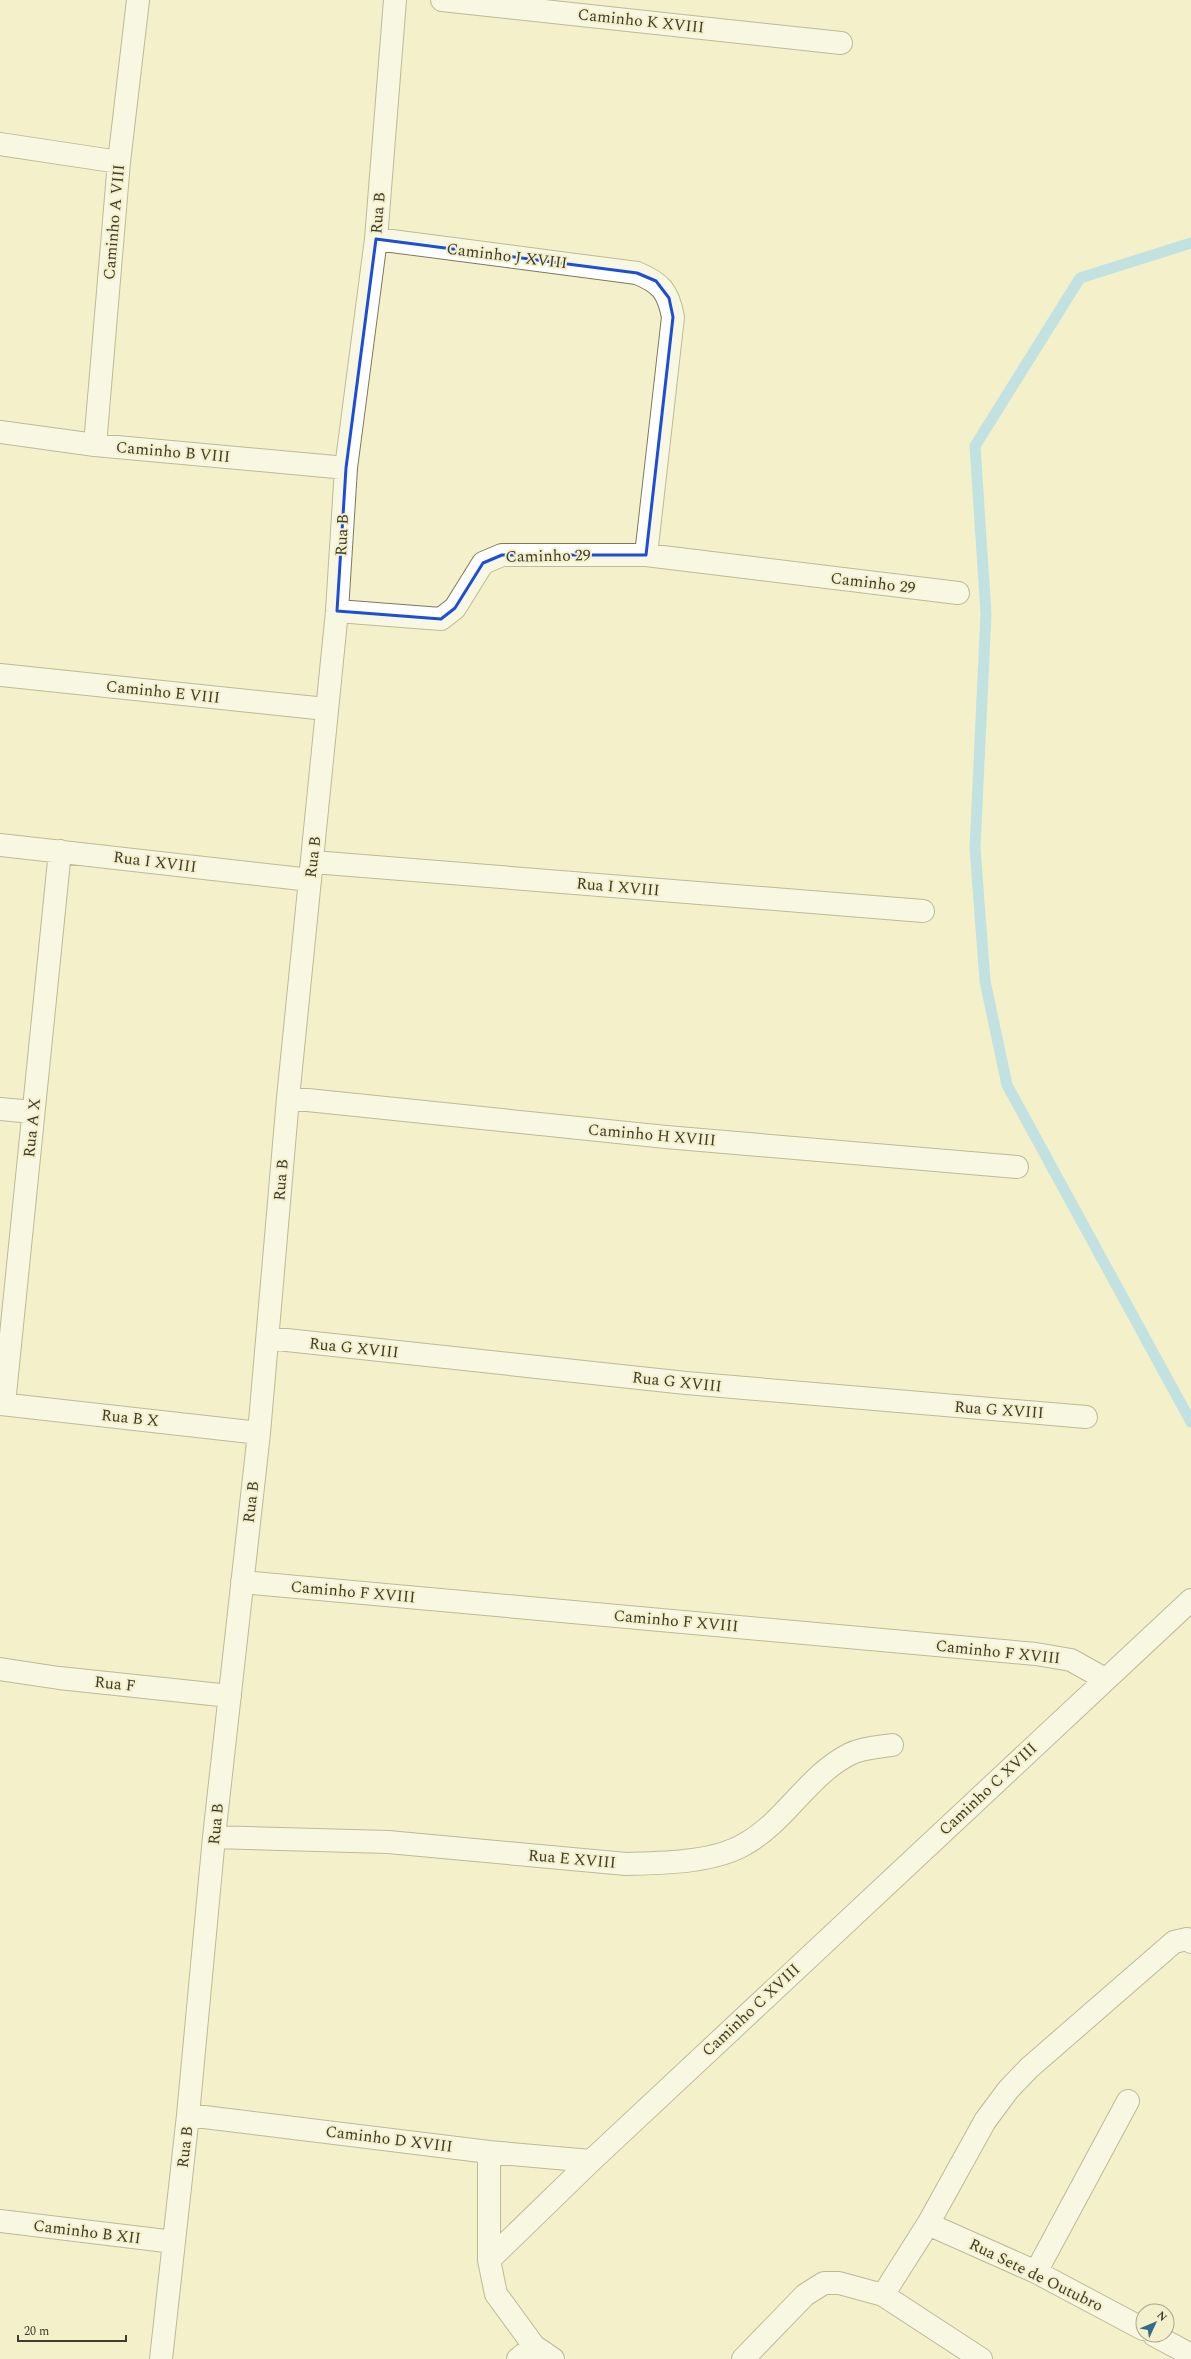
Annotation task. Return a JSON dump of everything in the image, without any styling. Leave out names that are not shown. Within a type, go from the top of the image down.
[{"type":"street","name":"Caminho A VIII","points":[[95,445],[119,162],[138,0]]},
{"type":"street","name":"Rua B","points":[[161,2359],[188,2115],[214,1837],[259,1432],[288,1098],[337,611],[346,468],[376,239],[395,0]]},
{"type":"street","name":"Caminho K XVIII","points":[[442,0],[841,43]]},
{"type":"street","points":[[0,144],[119,162]]},
{"type":"street","name":"Caminho J XVIII","points":[[376,239],[637,273],[656,281],[669,298],[674,317],[646,555]]},
{"type":"street","name":"Caminho B VIII","points":[[0,432],[95,445],[346,468]]},
{"type":"street","name":"Caminho 29","points":[[337,611],[441,619],[455,608],[483,563],[502,555],[646,555],[958,593]]},
{"type":"street","name":"Caminho E VIII","points":[[0,675],[326,709]]},
{"type":"street","name":"Rua I XVIII","points":[[0,845],[312,871],[923,911]]},
{"type":"street","name":"Rua A X","points":[[2,1404],[60,851]]},
{"type":"street","name":"Caminho H XVIII","points":[[288,1098],[666,1137],[1017,1167]]},
{"type":"street","points":[[0,1109],[33,1112]]},
{"type":"street","name":"Rua G XVIII","points":[[268,1338],[686,1383],[1086,1417]]},
{"type":"street","name":"Rua B X","points":[[2,1404],[259,1432]]},
{"type":"street","name":"Caminho F XVIII","points":[[242,1582],[1036,1654],[1071,1660],[1105,1679]]},
{"type":"street","name":"Caminho C XVIII","points":[[489,2260],[591,2161],[1191,1600]]},
{"type":"street","name":"Rua F","points":[[0,1669],[59,1678],[230,1696]]},
{"type":"street","name":"Rua E XVIII","points":[[214,1837],[388,1842],[626,1864],[664,1862],[703,1857],[744,1845],[767,1828],[823,1771],[852,1753],[892,1745]]},
{"type":"street","points":[[883,2295],[928,2224],[985,2121],[1008,2090],[1029,2068],[1182,1942]]},
{"type":"street","points":[[1036,2272],[1128,2101]]},
{"type":"street","name":"Caminho D XVIII","points":[[188,2115],[489,2152],[591,2161]]},
{"type":"street","points":[[489,2152],[489,2260],[496,2294],[526,2353],[553,2359]]},
{"type":"street","name":"Caminho B XII","points":[[0,2221],[174,2242]]},
{"type":"street","name":"Rua Sete de Outubro","points":[[928,2224],[1036,2272],[1135,2325]]},
{"type":"street","points":[[743,2359],[805,2296],[824,2283],[839,2283],[883,2295],[981,2359]]},
{"type":"street","points":[[1169,2343],[1191,2355]]},
{"type":"highlighted area","points":[[376,239],[637,273],[656,281],[669,298],[673,317],[646,555],[502,555],[483,563],[455,608],[441,619],[337,611],[346,468]]},
{"type":"waterway","points":[[1191,243],[1080,278],[975,446],[986,614],[975,848],[985,981],[1007,1085],[1191,1422]]}]
